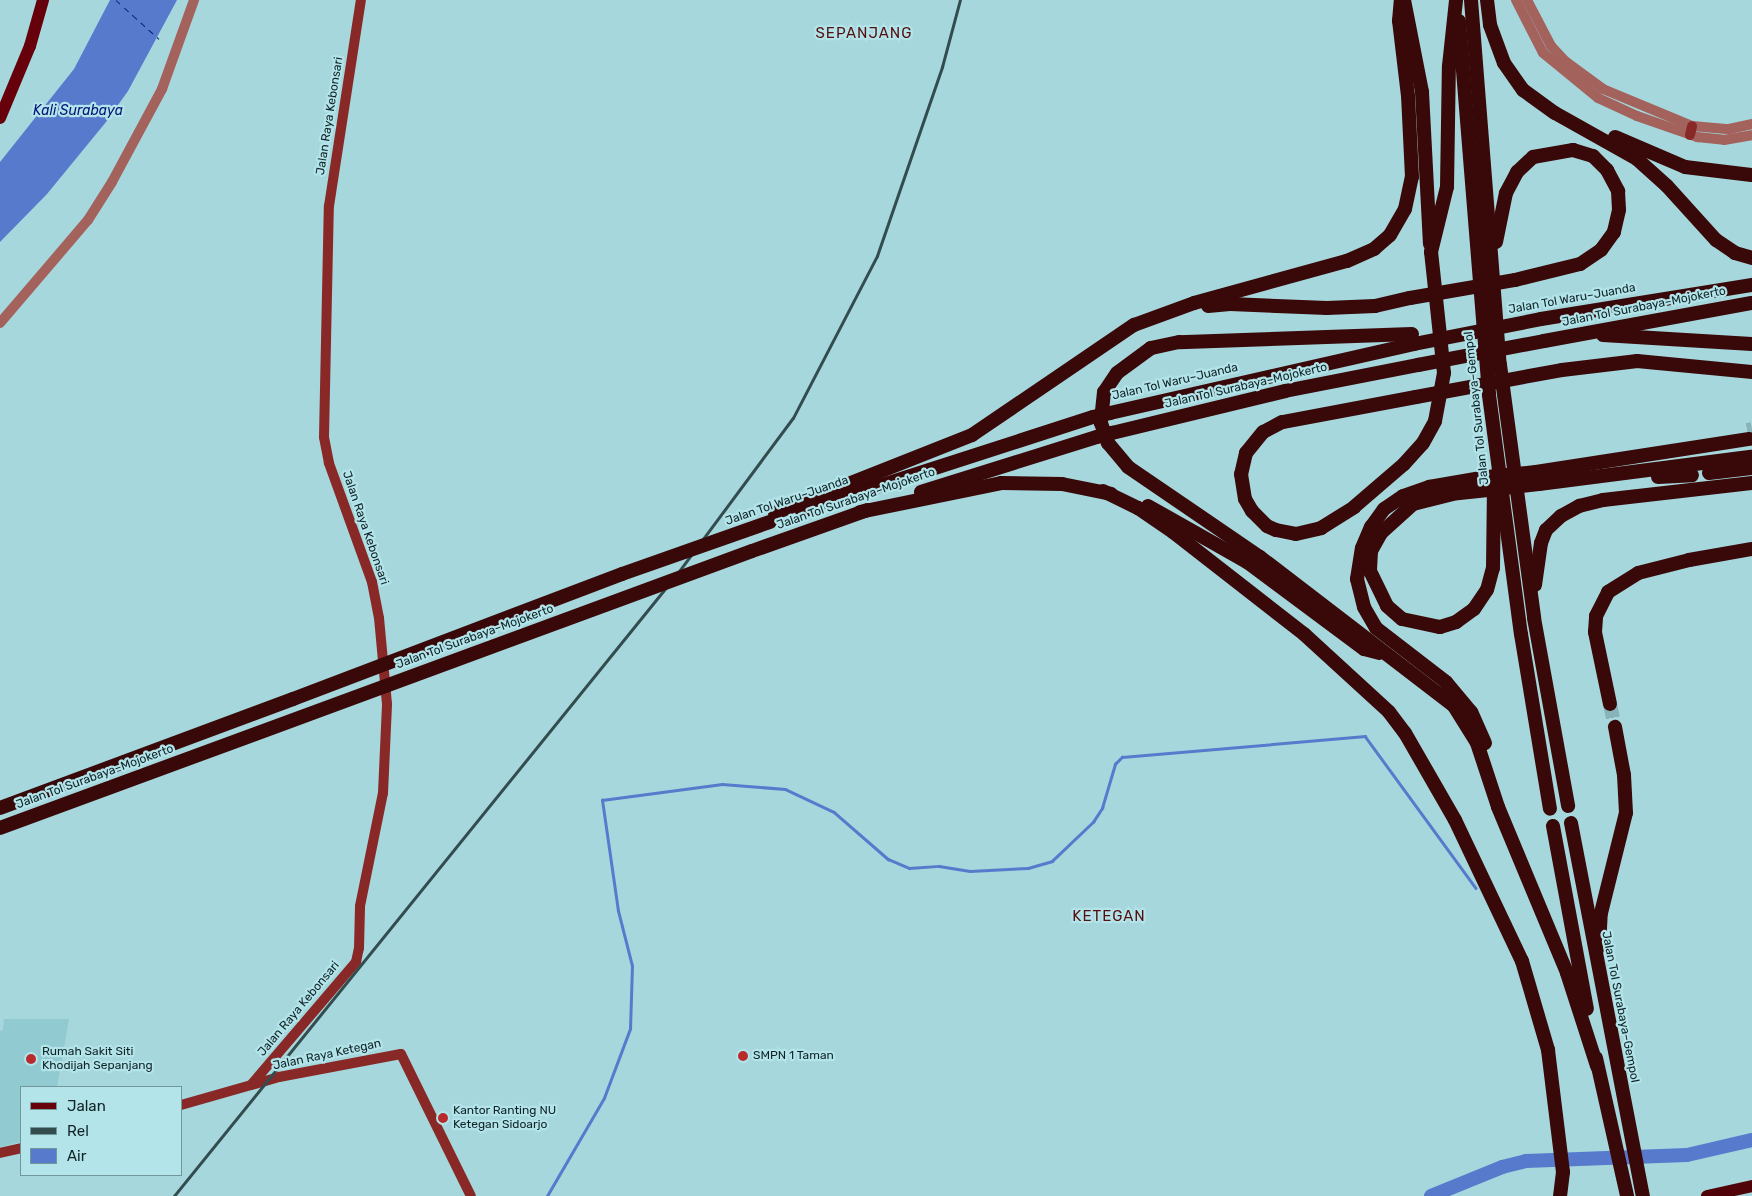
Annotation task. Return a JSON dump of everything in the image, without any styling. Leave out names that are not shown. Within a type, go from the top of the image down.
[{"type":"highway","points":[[1402,0],[1422,92],[1431,264],[1444,382],[1435,421],[1423,443],[1379,487],[1321,528],[1296,534],[1276,530],[1267,526],[1252,511],[1245,499],[1241,474],[1246,453],[1263,432],[1282,422],[1416,397],[1562,370],[1637,361],[1752,372]]},
{"type":"highway","points":[[773,518],[972,435],[1027,400],[1113,337],[1160,314],[1347,261],[1374,249],[1390,235],[1405,209],[1412,177],[1408,96],[1399,21],[1402,0]]},
{"type":"highway","points":[[1431,264],[1447,187],[1449,66],[1457,0]]},
{"type":"highway","name":"Jalan Tol Surabaya–Gempol","points":[[1457,0],[1486,366],[1521,634],[1550,809]]},
{"type":"highway","points":[[1472,0],[1500,364],[1533,611],[1568,806]]},
{"type":"highway","points":[[1487,0],[1490,25],[1504,63],[1523,90],[1555,113],[1637,159],[1667,186],[1716,240],[1735,253],[1752,258]]},
{"type":"highway","points":[[1495,0],[1508,54],[1520,73],[1554,102],[1606,133],[1671,163],[1701,170],[1752,175]]},
{"type":"highway","points":[[1160,314],[1230,304],[1327,308],[1375,306],[1410,298],[1515,280],[1580,264],[1601,250],[1614,232],[1619,210],[1618,191],[1608,170],[1593,156],[1573,150],[1553,151],[1533,157],[1518,172],[1506,193],[1500,212],[1495,298]]},
{"type":"highway","name":"Jalan Tol Waru–Juanda","points":[[622,574],[773,518],[1093,417],[1413,339],[1752,286]]},
{"type":"highway","name":"Jalan Tol Surabaya–Mojokerto","points":[[0,828],[860,512],[1097,437],[1285,391],[1752,303]]},
{"type":"highway","points":[[1585,334],[1752,344]]},
{"type":"highway","points":[[1413,339],[1179,342],[1151,348],[1116,373],[1104,392],[1101,405],[1101,423],[1108,443],[1128,467],[1260,557],[1441,694],[1466,723],[1477,743],[1507,828],[1567,972],[1597,1066]]},
{"type":"highway","points":[[1538,478],[1748,434]]},
{"type":"highway","points":[[1487,483],[1413,504],[1381,533],[1371,551],[1370,571],[1387,606],[1402,619],[1440,627],[1456,622],[1474,609],[1487,590],[1495,542],[1495,437]]},
{"type":"highway","points":[[1507,828],[1488,752],[1471,712],[1446,682],[1376,628],[1364,607],[1357,578],[1362,548],[1371,527],[1384,509],[1403,496],[1429,487],[1616,474],[1751,462]]},
{"type":"highway","points":[[1709,473],[1751,462]]},
{"type":"highway","points":[[1616,474],[1692,475]]},
{"type":"highway","points":[[860,512],[1001,483],[1062,484],[1140,501],[1197,532],[1254,567],[1364,649],[1388,655]]},
{"type":"highway","points":[[1533,611],[1541,543],[1546,530],[1561,516],[1579,506],[1603,500],[1752,483]]},
{"type":"highway","points":[[1103,492],[1138,508],[1173,532],[1304,634],[1388,712],[1405,733],[1455,820],[1522,961],[1548,1050],[1563,1172],[1560,1196]]},
{"type":"highway","points":[[1610,704],[1595,632],[1596,616],[1608,592],[1638,573],[1689,560],[1752,549]]},
{"type":"highway","name":"Jalan Tol Surabaya–Mojokerto","points":[[0,808],[622,574]]},
{"type":"highway","points":[[1597,972],[1600,913],[1626,813],[1624,775],[1615,726]]},
{"type":"highway","name":"Jalan Tol Surabaya–Gempol","points":[[1571,823],[1597,972],[1643,1196]]},
{"type":"highway","points":[[1554,826],[1597,1066],[1627,1196]]},
{"type":"highway","points":[[1708,1196],[1752,1186]]},
{"type":"highway","points":[[1731,1196],[1752,1193]]},
{"type":"main road","points":[[0,118],[30,46],[42,0]]},
{"type":"main road","name":"Jalan Raya Kebonsari","points":[[248,1085],[356,962],[359,948],[360,906],[383,793],[387,704],[379,618],[372,582],[329,463],[324,437],[329,206],[361,0]]},
{"type":"main road","name":"Jalan Raya Ketegan","points":[[248,1085],[401,1054],[471,1196]]},
{"type":"main road","points":[[186,1104],[248,1085]]},
{"type":"main road","points":[[0,1153],[20,1148]]},
{"type":"street","points":[[0,323],[88,220],[112,182],[159,95],[194,0]]},
{"type":"street","points":[[1516,0],[1543,54],[1575,83],[1615,107],[1724,140],[1752,135]]},
{"type":"street","points":[[1527,0],[1551,46],[1580,74],[1622,100],[1691,131],[1717,130],[1752,124]]},
{"type":"shaded area","name":"Rumah Sakit Siti Khodijah Sepanjang","points":[[4,1019],[69,1019],[57,1086],[20,1086],[20,1142],[0,1147],[0,1031],[3,1030]]},
{"type":"water","name":"Kali Surabaya","points":[[110,0],[177,0],[128,91],[106,122],[47,194],[0,242],[0,162],[74,69]]},
{"type":"waterway","points":[[547,1196],[604,1098],[630,1029],[632,966],[618,911],[602,800],[722,784],[785,789],[834,812],[888,859],[909,868],[939,866],[970,871],[1028,868],[1052,861],[1093,822],[1102,808],[1115,764],[1122,757],[1365,736],[1476,888]]},
{"type":"waterway","points":[[1431,1196],[1502,1167],[1526,1161],[1687,1155],[1752,1140]]},
{"type":"ferry route","points":[[116,0],[159,39]]},
{"type":"tunnel","points":[[1747,430],[1752,429]]},
{"type":"tunnel","points":[[1610,704],[1615,727]]},
{"type":"railway","points":[[174,1196],[677,574],[793,418],[877,256],[942,67],[960,0]]},
{"type":"place","name":"SMPN 1 Taman","points":[[743,1056]]},
{"type":"place","name":"Rumah Sakit Siti Khodijah Sepanjang","points":[[31,1059]]},
{"type":"place","name":"Kantor Ranting NU Ketegan Sidoarjo","points":[[443,1118]]},
{"type":"district","name":"SEPANJANG","points":[[864,34]]},
{"type":"district","name":"KETEGAN","points":[[1109,917]]}]
